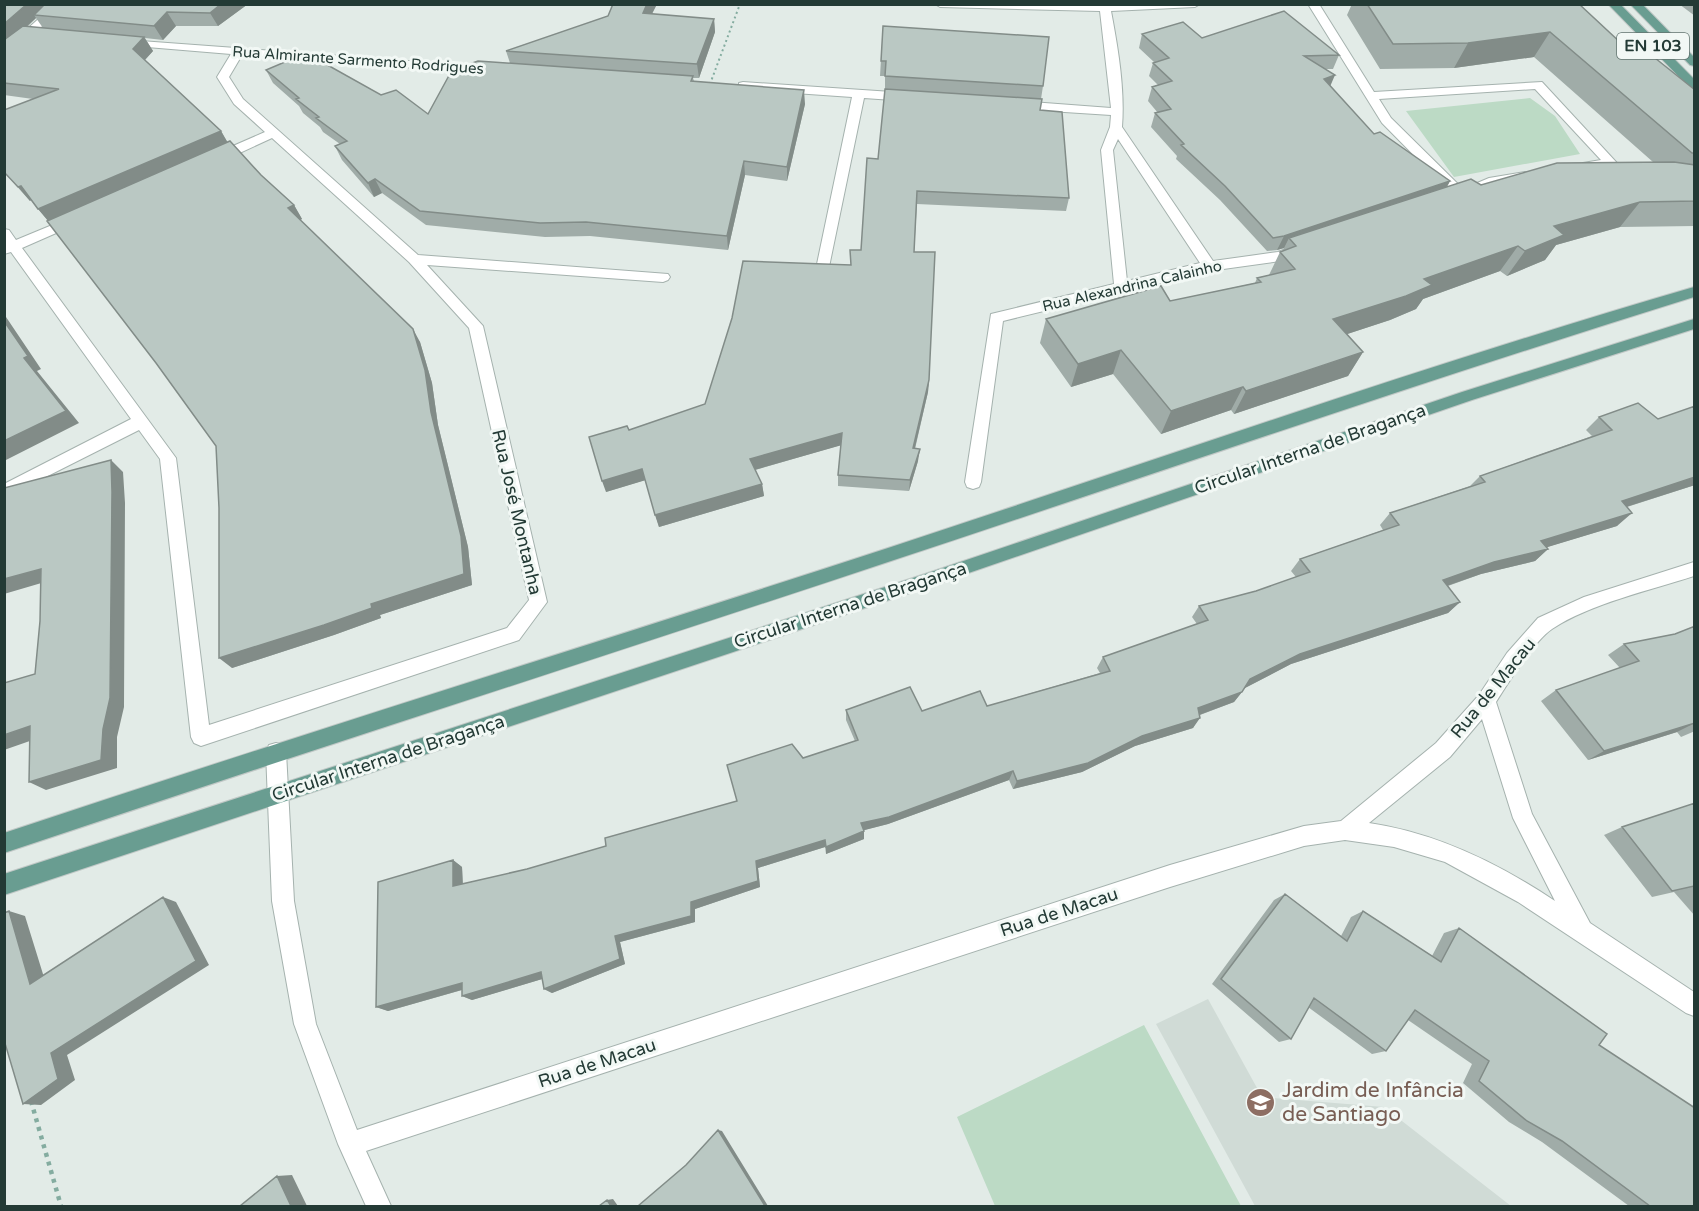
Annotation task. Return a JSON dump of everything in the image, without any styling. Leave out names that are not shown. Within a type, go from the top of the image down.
[{"type":"main road","name":"EN 103","points":[[1613,4],[1695,85]]},
{"type":"main road","name":"EN 103","points":[[1635,4],[1695,63]]},
{"type":"main road","name":"Circular Interna de Bragança","points":[[4,843],[276,752],[874,559],[1463,363],[1695,292]]},
{"type":"main road","name":"Circular Interna de Bragança","points":[[4,885],[925,581],[1467,396],[1695,324]]},
{"type":"street","points":[[4,57],[35,35],[62,4]]},
{"type":"street","points":[[940,4],[1105,8],[1195,4]]},
{"type":"street","points":[[1313,4],[1386,120],[1455,197],[1494,181],[1534,175]]},
{"type":"street","points":[[1105,8],[1111,43],[1117,112],[1116,128],[1107,150],[1121,287]]},
{"type":"street","name":"Rua Almirante Sarmento Rodrigues","points":[[112,41],[238,52],[499,69]]},
{"type":"street","name":"Rua José Montanha","points":[[140,422],[168,458],[201,737],[513,634],[538,602],[476,326],[414,259],[238,101],[223,76],[238,52]]},
{"type":"street","points":[[710,84],[916,98]]},
{"type":"street","points":[[1370,96],[1538,85],[1616,165],[1578,168]]},
{"type":"street","points":[[824,264],[859,93]]},
{"type":"street","points":[[1007,104],[1117,112]]},
{"type":"street","points":[[1116,128],[1209,266]]},
{"type":"street","points":[[198,166],[274,133]]},
{"type":"street","points":[[4,492],[140,422],[8,243],[90,213]]},
{"type":"street","name":"Rua Alexandrina Calainho","points":[[973,482],[996,318],[1209,266],[1280,256],[1314,244]]},
{"type":"street","points":[[414,259],[663,277]]},
{"type":"street","name":"Rua de Macau","points":[[350,1144],[1170,876],[1304,836],[1345,830],[1443,750],[1486,701],[1514,659],[1544,624],[1590,602],[1695,569]]},
{"type":"street","points":[[1486,701],[1523,818],[1582,931]]},
{"type":"street","points":[[276,752],[283,901],[305,1024],[350,1144],[379,1206]]},
{"type":"street","points":[[1345,830],[1394,837],[1449,853],[1526,894],[1695,1005]]},
{"type":"path","points":[[710,84],[740,4]]},
{"type":"path","points":[[30,1097],[61,1206]]},
{"type":"shaded area","name":"Jardim de Infância de Santiago","points":[[1208,999],[1262,1097],[1384,1107],[1511,1206],[1255,1206],[1156,1024]]},
{"type":"green space","points":[[1530,98],[1555,116],[1580,154],[1454,177],[1406,111]]},
{"type":"green space","points":[[1144,1025],[1241,1206],[995,1206],[957,1117]]},
{"type":"building","points":[[4,4],[27,4],[4,24]]},
{"type":"building","points":[[45,4],[221,4],[210,13],[167,12],[154,26],[34,15]]},
{"type":"building","points":[[613,4],[647,4],[643,13],[714,19],[697,64],[506,51],[608,16]]},
{"type":"building","points":[[1367,4],[1579,4],[1622,44],[1635,42],[1695,90],[1695,153],[1692,153],[1550,32],[1468,43],[1393,44]]},
{"type":"building","points":[[1284,11],[1339,55],[1304,56],[1335,75],[1324,79],[1374,134],[1380,132],[1450,181],[1273,238],[1225,186],[1181,145],[1184,144],[1155,113],[1171,109],[1152,87],[1172,81],[1153,63],[1169,58],[1142,34],[1183,22],[1202,38]]},
{"type":"building","points":[[23,26],[144,37],[133,49],[221,131],[38,209],[21,186],[18,187],[4,172],[4,110],[59,89],[4,83],[4,40]]},
{"type":"building","points":[[883,26],[1049,37],[1043,86],[885,76],[886,61],[881,61]]},
{"type":"building","points":[[306,53],[381,95],[396,90],[428,114],[452,70],[478,61],[693,76],[691,81],[804,90],[787,167],[744,161],[727,236],[586,222],[540,223],[420,211],[375,179],[368,183],[335,146],[347,141],[316,118],[319,117],[266,70]]},
{"type":"building","points":[[885,89],[1042,99],[1040,110],[1062,112],[1069,198],[917,191],[914,252],[935,252],[929,380],[913,448],[920,449],[910,480],[838,475],[842,433],[750,459],[762,484],[655,515],[642,469],[602,481],[589,437],[627,426],[629,430],[705,404],[732,318],[743,261],[851,265],[850,250],[861,250],[867,158],[878,159]]},
{"type":"building","points":[[230,141],[261,175],[294,205],[288,208],[413,329],[425,370],[431,412],[461,536],[464,574],[371,604],[372,608],[324,625],[219,658],[219,508],[216,446],[156,363],[47,221]]},
{"type":"building","points":[[1674,162],[1695,165],[1695,201],[1640,202],[1554,226],[1564,235],[1525,251],[1518,246],[1424,279],[1432,285],[1406,296],[1333,319],[1363,352],[1246,391],[1243,387],[1171,411],[1121,350],[1078,364],[1046,319],[1161,286],[1170,301],[1261,282],[1257,278],[1295,269],[1280,252],[1296,246],[1289,238],[1471,179],[1481,185],[1557,163]]},
{"type":"building","points":[[4,321],[28,356],[24,358],[66,411],[4,441]]},
{"type":"building","points":[[1638,403],[1658,419],[1695,406],[1695,477],[1622,501],[1632,513],[1541,541],[1548,549],[1494,562],[1443,580],[1460,602],[1300,654],[1250,679],[1242,692],[1198,708],[1200,718],[1142,736],[1088,763],[1017,781],[1013,771],[889,817],[861,823],[864,831],[826,847],[825,840],[756,861],[758,881],[691,902],[691,916],[615,936],[620,959],[544,989],[541,972],[462,996],[462,983],[376,1007],[378,882],[453,860],[453,886],[527,869],[606,846],[605,838],[737,801],[727,765],[792,744],[803,758],[858,740],[846,710],[910,687],[922,711],[980,691],[987,706],[1110,671],[1103,657],[1208,620],[1199,606],[1256,591],[1310,572],[1300,559],[1399,525],[1390,513],[1485,482],[1480,476],[1612,430],[1599,417]]},
{"type":"building","points":[[111,460],[110,698],[103,729],[101,760],[29,782],[30,726],[4,735],[4,683],[35,674],[40,621],[41,569],[4,579],[4,488]]},
{"type":"building","points":[[1695,626],[1695,723],[1604,751],[1556,690],[1639,661],[1624,644],[1675,634]]},
{"type":"building","points":[[1695,803],[1695,887],[1672,891],[1622,827]]},
{"type":"building","points":[[1285,894],[1347,941],[1363,911],[1441,962],[1459,928],[1607,1034],[1599,1045],[1695,1108],[1695,1206],[1650,1206],[1562,1141],[1527,1121],[1479,1081],[1489,1061],[1415,1010],[1386,1051],[1314,998],[1291,1039],[1221,979]]},
{"type":"building","points":[[163,897],[196,961],[51,1053],[58,1079],[23,1104],[4,1040],[4,913],[9,911],[30,984]]},
{"type":"building","points":[[718,1130],[765,1206],[638,1206],[686,1165]]},
{"type":"building","points":[[277,1176],[291,1206],[240,1206]]},
{"type":"building","points":[[607,1200],[611,1206],[599,1206]]},
{"type":"place","name":"Jardim de Infância de Santiago","points":[[1261,1102]]}]
